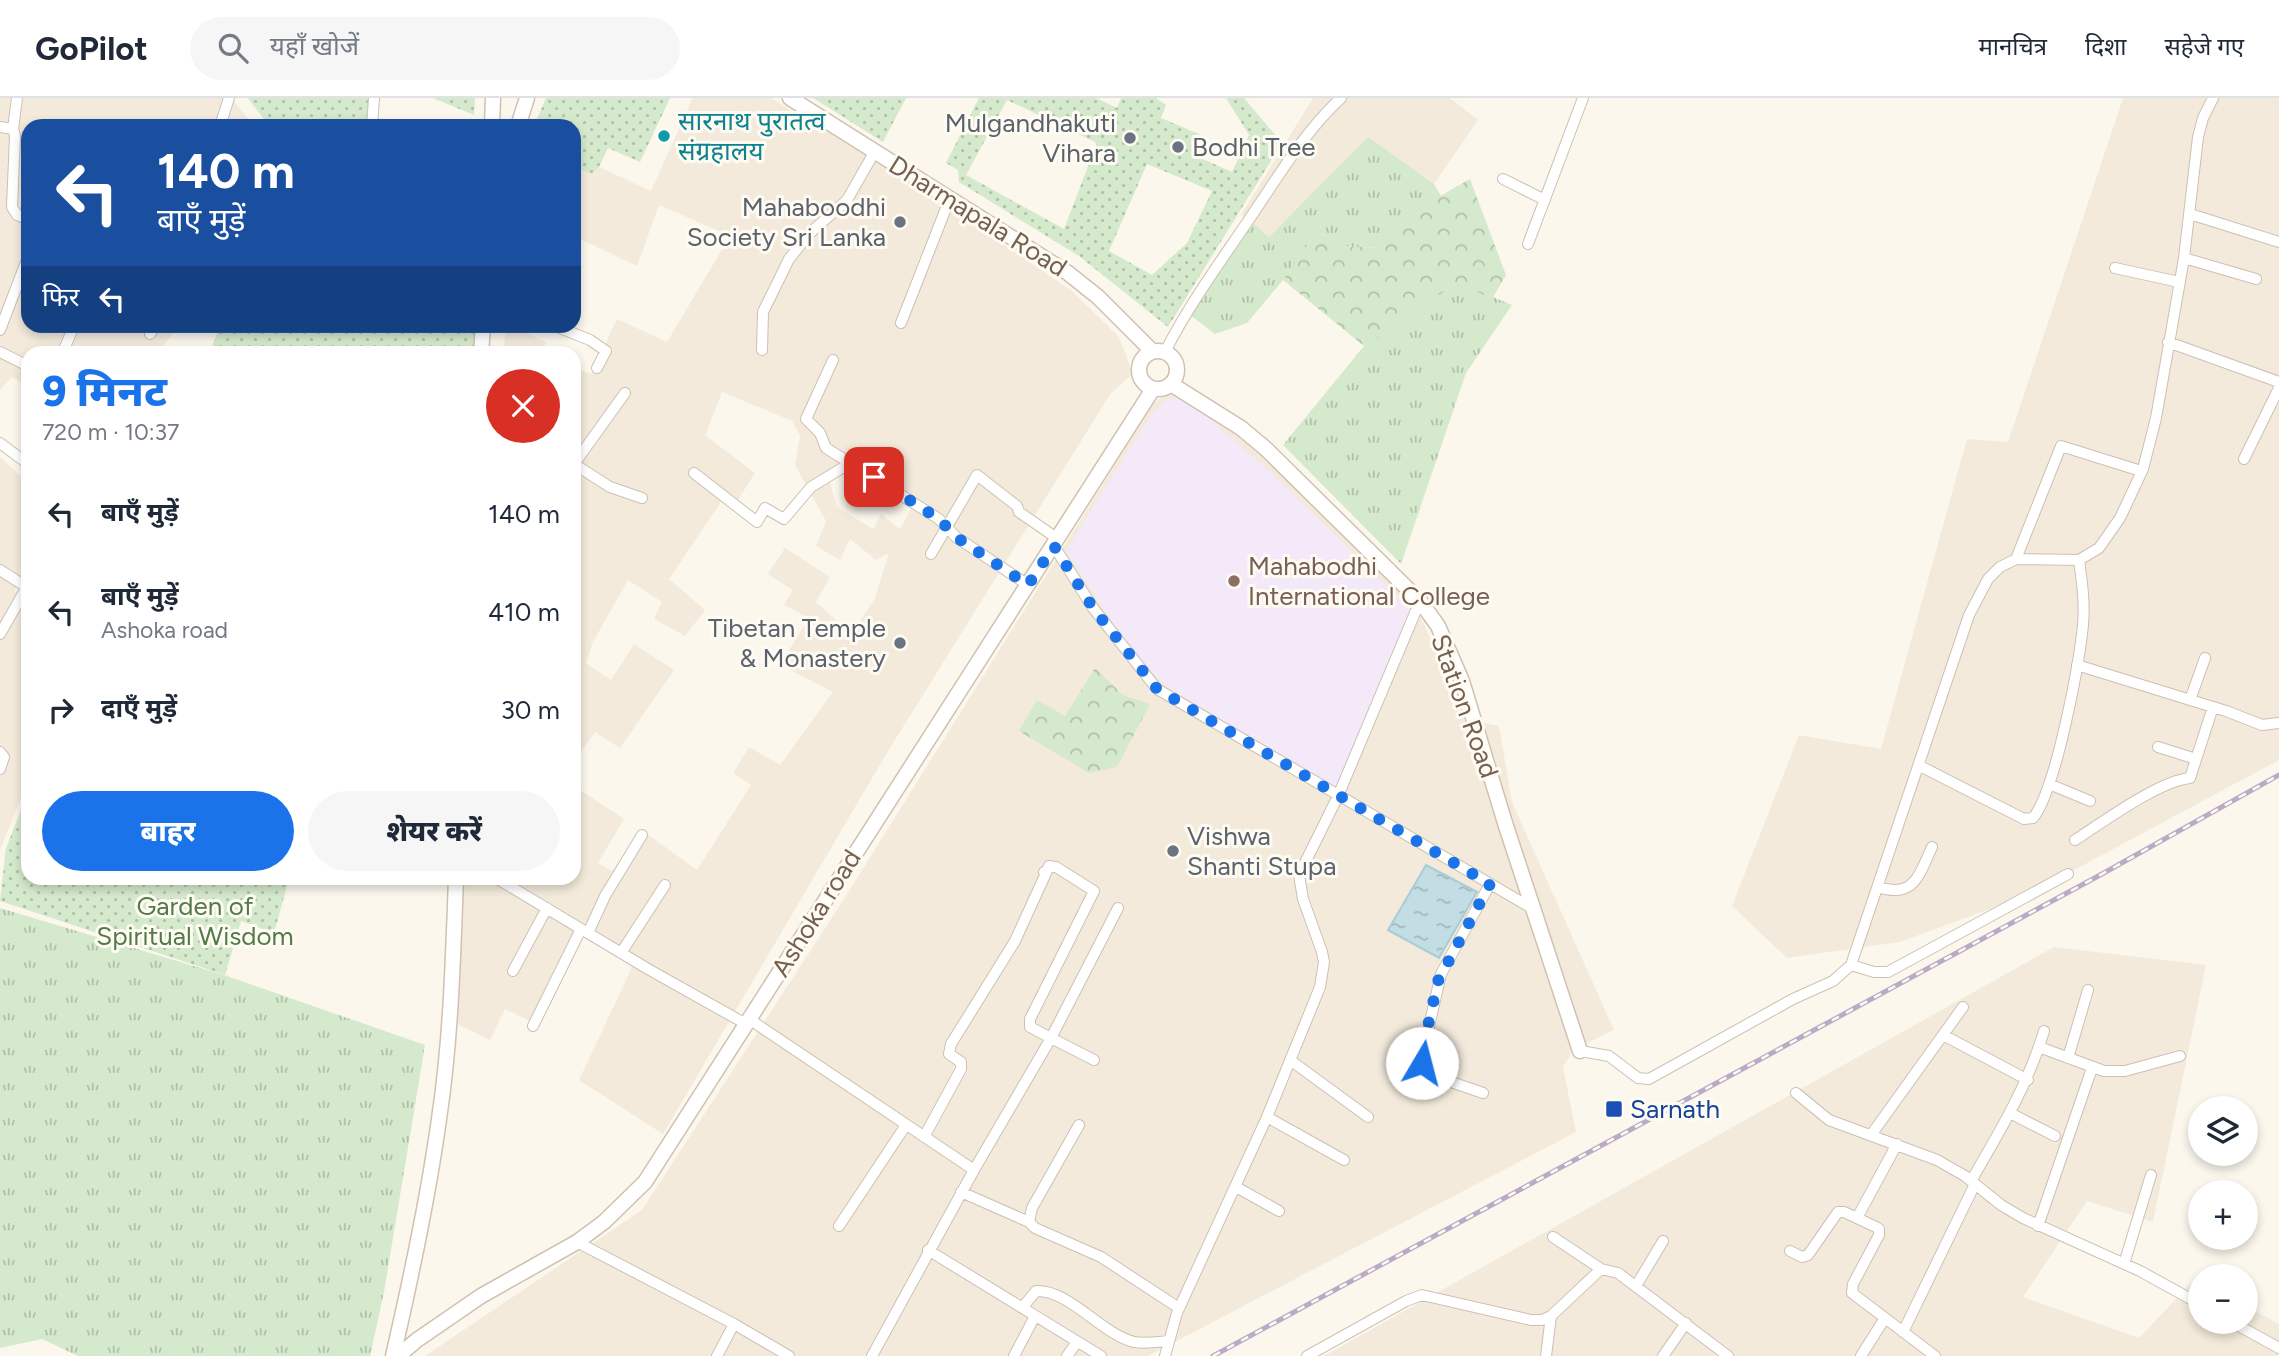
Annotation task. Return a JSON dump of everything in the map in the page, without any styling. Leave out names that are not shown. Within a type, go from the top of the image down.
[{"type":"street","points":[[17,98],[13,129],[15,149],[12,207],[21,216]]},
{"type":"street","points":[[222,119],[229,98]]},
{"type":"street","points":[[372,119],[374,98]]},
{"type":"street","points":[[492,119],[493,98]]},
{"type":"street","points":[[520,119],[527,98]]},
{"type":"street","name":"Dharmapala Road","points":[[790,98],[1082,283],[1158,352]]},
{"type":"street","points":[[1158,352],[1170,355],[1177,366],[1175,379],[1160,389],[1143,382],[1138,371],[1142,359],[1158,352],[1296,152],[1341,98]]},
{"type":"street","points":[[1528,244],[1583,98]]},
{"type":"street","points":[[1580,1051],[1609,1055],[1638,1078],[1649,1080],[1793,999],[1833,981],[1851,965],[1977,597],[1988,579],[2000,567],[2016,559],[2079,560],[2098,548],[2120,518],[2141,471],[2156,418],[2184,258],[2198,137],[2203,118],[2213,98]]},
{"type":"street","points":[[0,127],[13,129]]},
{"type":"street","points":[[762,350],[763,312],[789,259],[800,243],[846,200],[875,151]]},
{"type":"street","points":[[1503,179],[1545,200]]},
{"type":"street","points":[[901,323],[950,198]]},
{"type":"street","points":[[2190,214],[2279,242]]},
{"type":"street","points":[[2184,258],[2256,279]]},
{"type":"street","points":[[2115,268],[2179,282]]},
{"type":"street","points":[[0,330],[21,274]]},
{"type":"street","points":[[572,333],[590,340],[606,351],[597,368]]},
{"type":"street","points":[[2168,342],[2279,382]]},
{"type":"street","points":[[0,352],[21,362]]},
{"type":"street","points":[[833,360],[806,419],[820,433],[826,448],[939,519],[956,537],[1028,585]]},
{"type":"street","name":"Station Road","points":[[1171,384],[1241,428],[1265,448],[1420,601],[1438,626],[1462,681],[1505,823],[1580,1051]]},
{"type":"street","name":"Ashoka road","points":[[398,1356],[416,1340],[481,1296],[578,1242],[604,1222],[645,1182],[1153,388]]},
{"type":"street","points":[[2244,458],[2276,403],[2279,388]]},
{"type":"street","points":[[581,454],[625,393]]},
{"type":"street","points":[[0,443],[21,459]]},
{"type":"street","points":[[2016,559],[2061,446],[2141,471]]},
{"type":"street","points":[[694,473],[757,522],[765,508],[784,519],[811,487],[852,462]]},
{"type":"street","points":[[581,468],[610,487],[642,498]]},
{"type":"street","points":[[931,554],[977,475],[1017,506],[1019,512],[1056,542],[1093,608],[1157,689],[1535,910]]},
{"type":"street","points":[[1920,766],[2029,820],[2037,813],[2049,784],[2077,665],[2084,612],[2079,560]]},
{"type":"street","points":[[0,570],[21,583]]},
{"type":"street","points":[[0,634],[21,597]]},
{"type":"street","points":[[1165,1356],[1179,1308],[1267,1117],[1320,987],[1324,962],[1303,900],[1299,875],[1338,796],[1420,601]]},
{"type":"street","points":[[2190,700],[2205,658]]},
{"type":"street","points":[[2077,665],[2262,725],[2279,723]]},
{"type":"street","points":[[2075,840],[2155,791],[2179,779],[2190,778],[2213,707]]},
{"type":"street","points":[[2158,747],[2196,760]]},
{"type":"street","points":[[0,752],[4,757],[0,769]]},
{"type":"street","points":[[2049,784],[2090,801]]},
{"type":"street","points":[[533,1026],[584,931],[642,835]]},
{"type":"street","points":[[1878,887],[1898,891],[1910,887],[1920,874],[1932,848]]},
{"type":"street","points":[[924,1137],[961,1069],[961,1062],[949,1054],[951,1044],[1015,941],[1049,866],[1056,867],[1094,891],[1030,1020],[1030,1027],[1094,1060]]},
{"type":"street","points":[[1851,965],[1874,972],[1888,972],[2068,874]]},
{"type":"street","points":[[1483,1093],[1431,1074],[1424,1068],[1422,1057],[1438,981],[1490,884]]},
{"type":"street","points":[[393,1356],[416,1258],[440,1117],[456,885]]},
{"type":"street","points":[[508,885],[621,953],[748,1021],[974,1170]]},
{"type":"street","points":[[621,953],[665,885]]},
{"type":"street","points":[[513,971],[547,908]]},
{"type":"street","points":[[872,1356],[928,1250],[1051,1038],[1118,908]]},
{"type":"street","points":[[2068,1058],[2088,990]]},
{"type":"street","points":[[1871,1135],[1963,1007]]},
{"type":"street","points":[[1903,1332],[1973,1183],[2028,1080],[2044,1031]]},
{"type":"street","points":[[1943,1035],[2028,1080]]},
{"type":"street","points":[[2039,1046],[2104,1072],[2125,1071],[2180,1056]]},
{"type":"street","points":[[1290,1060],[1368,1117]]},
{"type":"street","points":[[2038,1226],[2092,1068]]},
{"type":"street","points":[[1796,1093],[1829,1120],[1937,1160],[2001,1205],[2038,1226],[2124,1264],[2188,1298]]},
{"type":"street","points":[[2010,1113],[2055,1136]]},
{"type":"street","points":[[1267,1117],[1344,1160]]},
{"type":"street","points":[[839,1226],[906,1125]]},
{"type":"street","points":[[1029,1222],[1032,1208],[1079,1125]]},
{"type":"street","points":[[1857,1218],[1897,1144]]},
{"type":"street","points":[[2124,1264],[2151,1175]]},
{"type":"street","points":[[1236,1187],[1279,1211]]},
{"type":"street","points":[[961,1192],[1101,1257],[1179,1308]]},
{"type":"street","points":[[1790,1251],[1802,1257],[1808,1255],[1838,1212],[1844,1212],[1876,1227],[1880,1232],[1853,1284],[1852,1293],[1935,1356]]},
{"type":"street","points":[[1553,1237],[1601,1269],[1618,1273],[1727,1356]]},
{"type":"street","points":[[1636,1286],[1664,1241]]},
{"type":"street","points":[[578,1242],[789,1356]]},
{"type":"street","points":[[928,1250],[1101,1356]]},
{"type":"street","points":[[1307,1356],[1406,1301],[1422,1295],[1531,1321],[1542,1320],[1551,1316],[1601,1269]]},
{"type":"street","points":[[1022,1308],[1036,1291],[1046,1291],[1060,1297],[1117,1335],[1136,1342],[1168,1341]]},
{"type":"street","points":[[1014,1356],[1035,1316]]},
{"type":"street","points":[[1546,1356],[1551,1316]]},
{"type":"street","points":[[1861,1356],[1885,1318]]},
{"type":"street","points":[[1663,1356],[1686,1323]]},
{"type":"street","points":[[717,1356],[734,1325]]},
{"type":"street","points":[[2250,1334],[2278,1352]]},
{"type":"street","points":[[1067,1356],[1077,1342]]},
{"type":"shaded area","points":[[0,98],[231,98],[248,119],[21,119],[21,333],[172,333],[164,346],[21,346],[21,382],[12,377],[0,390]]},
{"type":"shaded area","points":[[693,98],[771,98],[928,193],[1072,291],[1119,337],[1133,374],[1111,393],[888,751],[663,1134],[579,1080],[634,963],[580,929],[534,1023],[505,1009],[490,1040],[453,1022],[463,885],[581,885],[581,791],[624,819],[598,863],[612,871],[643,831],[697,870],[751,785],[733,773],[749,747],[780,765],[833,692],[780,665],[809,618],[784,605],[793,590],[768,574],[785,548],[830,577],[816,602],[852,634],[875,598],[889,553],[876,560],[850,539],[840,560],[816,546],[826,521],[795,465],[800,436],[792,421],[722,392],[705,435],[755,473],[734,506],[723,499],[669,579],[705,610],[685,636],[654,619],[662,602],[628,580],[593,642],[586,663],[611,680],[634,644],[674,670],[620,748],[595,732],[581,751],[581,370],[591,374],[617,319],[667,342],[730,236],[659,205],[637,266],[581,239],[581,170],[591,174],[599,167],[651,191]],"holes":[[[851,464],[913,505],[900,529],[881,514],[873,529],[837,507],[830,482]]]},
{"type":"shaded area","points":[[1313,98],[1450,98],[1478,120],[1434,184],[1368,138],[1269,237],[1241,215]]},
{"type":"shaded area","points":[[2123,98],[2279,98],[2279,760],[2028,895],[1900,942],[1787,958],[1732,906],[1799,735],[1881,749],[1967,439],[2008,442]]},
{"type":"shaded area","points":[[505,333],[526,333],[546,342],[545,346],[504,346]]},
{"type":"shaded area","points":[[1170,390],[1187,394],[1276,462],[1414,603],[1468,720],[1499,726],[1512,802],[1614,1030],[1574,1049],[1563,1067],[1576,1132],[1148,1356],[425,1356],[642,1210],[844,899],[1153,404]]},
{"type":"shaded area","name":"Mahabodhi International College","points":[[1176,396],[1186,398],[1271,473],[1412,610],[1338,783],[1333,788],[1170,690],[1130,649],[1066,551],[1150,416],[1166,400]]},
{"type":"shaded area","points":[[0,457],[21,476],[21,581],[14,591],[21,596],[21,798],[0,850]]},
{"type":"shaded area","points":[[2054,947],[2206,965],[2153,1222],[2087,1201],[2023,1297],[2139,1338],[2188,1286],[2188,1334],[2258,1334],[2258,1313],[2279,1324],[2279,1356],[1324,1356]]},
{"type":"green space","points":[[248,98],[372,98],[370,119],[264,119]]},
{"type":"green space","points":[[433,98],[475,98],[474,115]]},
{"type":"green space","points":[[546,98],[670,98],[640,162],[608,148],[599,167],[591,174],[581,170],[581,119],[537,119]]},
{"type":"green space","points":[[813,98],[906,98],[883,142]]},
{"type":"green space","points":[[979,98],[1096,98],[1117,108],[1121,98],[1156,98],[1166,105],[1161,118],[1206,137],[1198,157],[1232,172],[1249,135],[1226,98],[1244,98],[1282,143],[1168,327],[1079,256],[959,182],[958,170],[946,163]],"holes":[[[1007,100],[1097,143],[1064,229],[966,175]],[[1147,164],[1212,191],[1187,243],[1152,275],[1109,251]]]},
{"type":"green space","points":[[1368,137],[1434,184],[1441,196],[1400,219],[1378,248],[1344,246],[1317,231],[1283,280],[1247,323],[1215,334],[1190,315],[1251,222],[1269,237]]},
{"type":"green space","points":[[1470,179],[1506,275],[1492,299],[1458,282],[1364,346],[1283,280],[1317,231],[1344,246],[1378,248],[1400,219]]},
{"type":"green space","points":[[1458,282],[1512,305],[1466,373],[1401,564],[1283,445],[1364,346]]},
{"type":"green space","points":[[217,333],[477,333],[476,346],[212,346]]},
{"type":"green space","points":[[1095,668],[1123,695],[1150,704],[1117,767],[1089,773],[1019,731],[1037,700],[1065,716]]},
{"type":"green space","name":"Garden of Spiritual Wisdom","points":[[21,810],[21,885],[287,885],[274,933],[241,921],[225,975],[0,901],[6,848]]},
{"type":"green space","points":[[0,908],[224,975],[425,1045],[384,1292],[370,1356],[78,1356],[42,1339],[0,1348]]},
{"type":"water","points":[[1426,865],[1477,892],[1439,958],[1388,930]]},
{"type":"railway","points":[[1213,1356],[2102,874],[2279,775]]},
{"type":"place","name":"सारनाथ पुरातत्व संग्रहालय","points":[[664,136]]},
{"type":"place","name":"Mulgandhakuti Vihara","points":[[1130,138]]},
{"type":"place","name":"Bodhi Tree","points":[[1178,147]]},
{"type":"place","name":"Mahaboodhi Society Sri Lanka","points":[[900,222]]},
{"type":"place","name":"Mahabodhi International College","points":[[1234,581]]},
{"type":"place","name":"Tibetan Temple & Monastery","points":[[900,643]]},
{"type":"place","name":"Vishwa Shanti Stupa","points":[[1173,851]]},
{"type":"place","name":"Sarnath","points":[[1614,1109]]},
{"type":"route","points":[[874,477],[939,519],[956,537],[1028,585],[1054,546],[1093,608],[1157,689],[1490,884],[1438,981],[1422,1063]]}]
